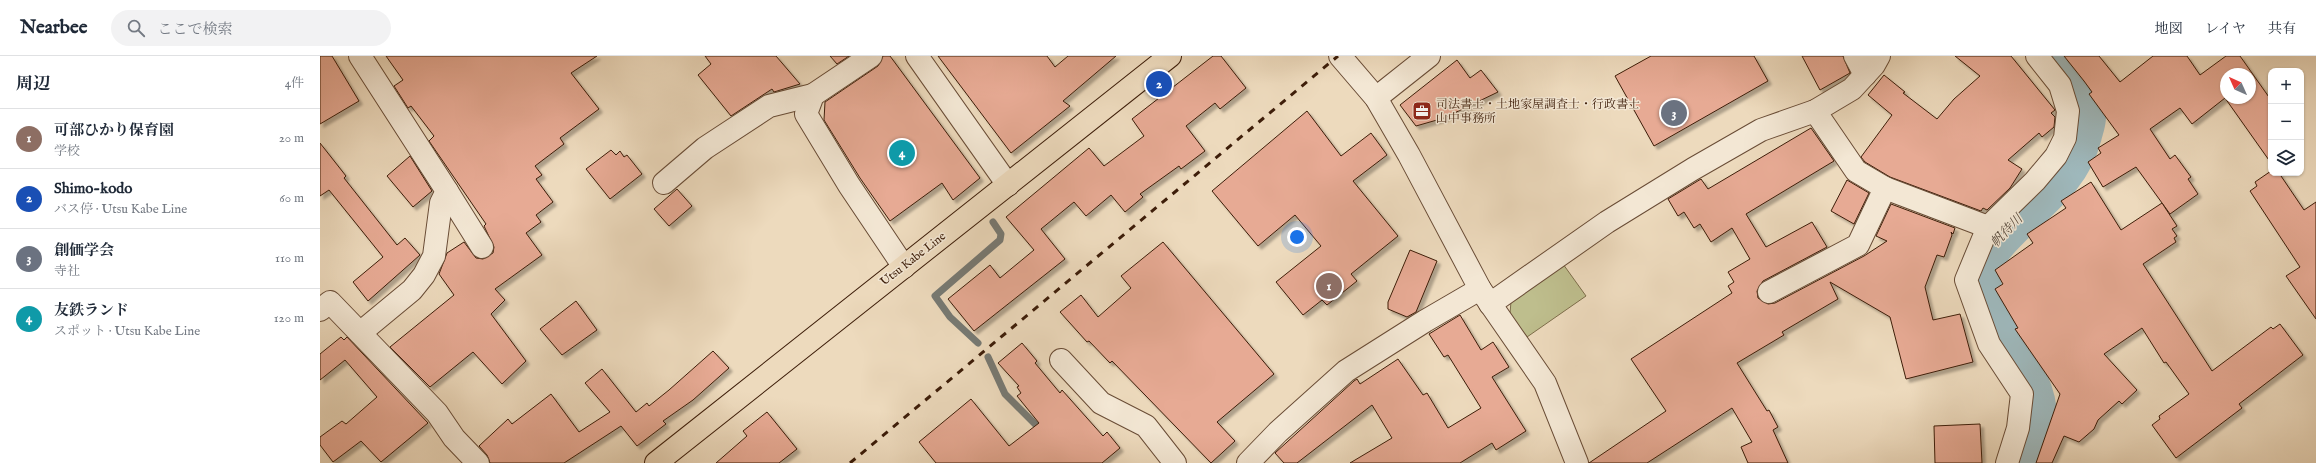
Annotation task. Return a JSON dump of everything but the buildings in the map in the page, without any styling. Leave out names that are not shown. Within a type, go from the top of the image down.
[{"type":"main road","name":"Utsu Kabe Line","points":[[656,463],[1170,56]]},
{"type":"street","points":[[360,56],[482,247]]},
{"type":"street","points":[[664,183],[706,148],[769,106],[813,95],[871,56]]},
{"type":"street","points":[[917,56],[1008,185]]},
{"type":"street","points":[[1340,56],[1376,98],[1409,155],[1485,296],[1545,383],[1577,463]]},
{"type":"street","points":[[1376,98],[1428,56]]},
{"type":"street","points":[[1855,56],[1865,75]]},
{"type":"street","points":[[1248,463],[1278,432],[1346,371],[1424,321],[1485,296],[1693,169],[1761,130],[1815,111],[1852,89],[1874,65],[1879,56]]},
{"type":"street","points":[[2007,463],[2018,428],[2022,394],[1988,344],[1966,280],[1988,228],[2035,181],[2056,156],[2065,138],[2068,111],[2060,85],[2037,56]]},
{"type":"street","points":[[813,95],[806,114],[849,185],[904,267]]},
{"type":"street","points":[[1815,111],[1856,171],[1885,188],[1988,228]]},
{"type":"street","points":[[1769,292],[1858,245],[1885,188]]},
{"type":"street","points":[[360,333],[412,290],[424,274],[434,256],[441,203],[447,191]]},
{"type":"street","points":[[320,310],[330,302],[437,413],[454,438],[478,463]]},
{"type":"street","points":[[1061,360],[1101,403],[1146,426],[1175,463]]},
{"type":"green space","points":[[1563,264],[1586,296],[1527,337],[1510,314],[1511,301]]},
{"type":"waterway","name":"帆待川","points":[[2017,463],[2035,424],[2036,419],[2034,400],[2018,363],[1996,327],[1987,308],[1981,290],[1981,272],[1984,259],[1995,243],[2061,176],[2076,150],[2085,122],[2084,109],[2082,101],[2074,85],[2054,56]]},
{"type":"waterway","points":[[978,343],[950,317],[935,296],[1000,240],[1001,234],[993,222]]},
{"type":"waterway","points":[[988,357],[1005,394],[1042,431]]},
{"type":"railway","points":[[850,463],[1338,56]]},
{"type":"place","name":"Shimo-kodo","points":[[1159,84]]},
{"type":"place","name":"司法書士・土地家屋調査士・行政書士 山中事務所","points":[[1422,111]]},
{"type":"place","name":"創価学会","points":[[1674,113]]},
{"type":"place","name":"友鉄ランド","points":[[902,153]]},
{"type":"place","name":"可部ひかり保育園","points":[[1329,286]]}]
